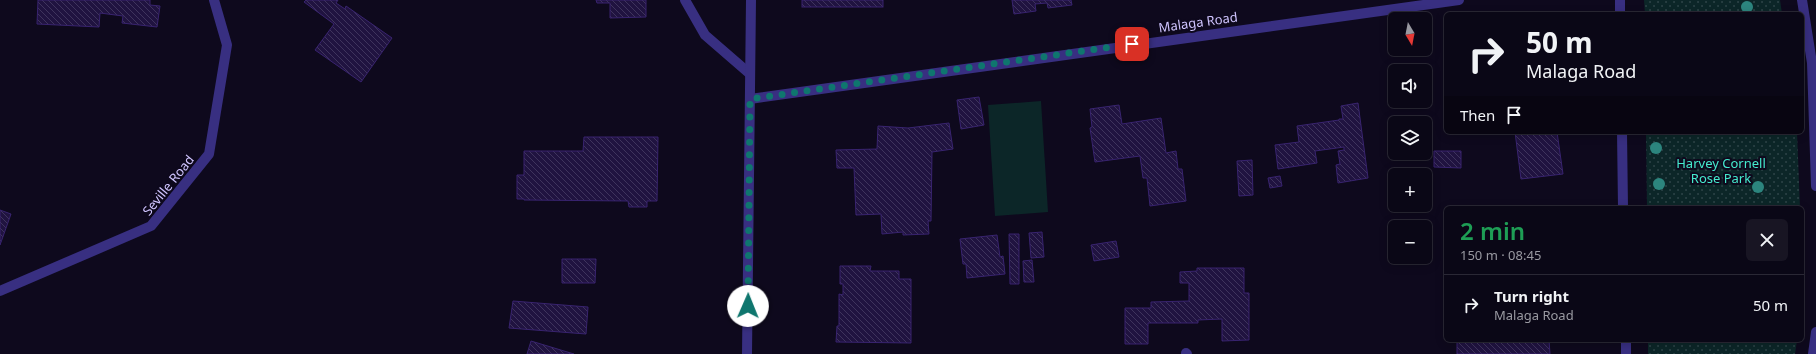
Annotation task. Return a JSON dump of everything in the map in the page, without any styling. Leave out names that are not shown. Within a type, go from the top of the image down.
[{"type":"street","name":"Seville Road","points":[[0,291],[151,226],[209,154],[227,45],[214,0]]},
{"type":"street","points":[[685,0],[705,35],[750,74]]},
{"type":"street","points":[[747,354],[751,0]]},
{"type":"street","name":"Malaga Road","points":[[750,99],[1459,0]]},
{"type":"street","points":[[1620,0],[1620,12]]},
{"type":"street","points":[[1802,0],[1804,12]]},
{"type":"street","points":[[1804,13],[1812,63],[1816,186]]},
{"type":"street","points":[[1622,134],[1623,206]]},
{"type":"street","points":[[1813,354],[1816,332]]},
{"type":"street","points":[[1626,342],[1626,354]]},
{"type":"green space","points":[[1644,0],[1780,0],[1782,12],[1645,12]]},
{"type":"green space","points":[[1041,101],[1048,212],[995,216],[988,105]]},
{"type":"green space","name":"Harvey Cornell Rose Park","points":[[1646,134],[1797,134],[1800,206],[1647,206]]},
{"type":"green space","points":[[1648,342],[1797,342],[1795,354],[1648,354]]},
{"type":"building","points":[[38,0],[150,0],[150,5],[160,6],[157,27],[122,23],[123,16],[100,13],[99,27],[37,24]]},
{"type":"building","points":[[306,0],[338,0],[336,3],[345,9],[346,6],[392,38],[361,82],[315,50],[334,24],[304,2]]},
{"type":"building","points":[[596,0],[646,0],[646,17],[610,18],[610,3],[597,3]]},
{"type":"building","points":[[802,0],[883,0],[883,7],[802,7]]},
{"type":"building","points":[[1012,0],[1071,0],[1072,5],[1048,8],[1047,3],[1035,4],[1036,11],[1014,14]]},
{"type":"building","points":[[979,97],[984,125],[961,129],[957,100]]},
{"type":"building","points":[[1358,103],[1368,178],[1338,183],[1336,165],[1340,164],[1338,151],[1344,150],[1344,147],[1315,151],[1317,163],[1278,169],[1275,145],[1299,142],[1297,126],[1343,119],[1341,106]]},
{"type":"building","points":[[1119,105],[1122,124],[1161,118],[1166,153],[1176,151],[1178,169],[1182,169],[1186,201],[1150,206],[1147,178],[1143,178],[1140,156],[1095,162],[1090,128],[1092,127],[1090,109]]},
{"type":"building","points":[[949,123],[953,149],[932,152],[931,221],[928,221],[929,234],[903,235],[903,232],[882,234],[881,214],[856,215],[854,168],[837,168],[836,150],[877,149],[878,126],[908,128]]},
{"type":"building","points":[[1515,134],[1557,134],[1563,174],[1521,179]]},
{"type":"building","points":[[584,137],[658,137],[657,201],[647,201],[647,207],[629,207],[628,201],[517,199],[517,175],[524,175],[524,151],[583,151]]},
{"type":"building","points":[[1434,151],[1461,151],[1461,168],[1434,167]]},
{"type":"building","points":[[1252,160],[1253,195],[1239,196],[1237,161]]},
{"type":"building","points":[[1280,176],[1282,186],[1270,188],[1268,178]]},
{"type":"building","points":[[0,210],[11,214],[0,245]]},
{"type":"building","points":[[1042,232],[1044,257],[1031,258],[1029,233]]},
{"type":"building","points":[[1009,234],[1019,234],[1019,284],[1010,284]]},
{"type":"building","points":[[997,235],[1000,257],[1003,256],[1005,274],[967,278],[966,264],[963,264],[960,239]]},
{"type":"building","points":[[1116,241],[1119,257],[1094,261],[1091,245]]},
{"type":"building","points":[[562,259],[596,259],[595,283],[562,283]]},
{"type":"building","points":[[1032,260],[1034,282],[1024,282],[1023,261]]},
{"type":"building","points":[[840,266],[871,266],[870,271],[899,271],[899,279],[911,279],[911,343],[836,342],[837,326],[839,326],[839,294],[843,295],[843,284],[840,284]]},
{"type":"building","points":[[1197,268],[1244,268],[1244,293],[1249,293],[1249,340],[1222,341],[1222,319],[1198,320],[1198,323],[1148,323],[1148,344],[1125,344],[1125,308],[1151,308],[1151,302],[1189,301],[1189,283],[1180,283],[1180,272],[1197,271]]},
{"type":"building","points":[[513,301],[588,307],[586,334],[509,328]]},
{"type":"building","points":[[531,341],[574,354],[527,354]]},
{"type":"building","points":[[1457,342],[1549,342],[1550,354],[1457,354]]},
{"type":"route","points":[[748,306],[750,99],[1132,44]]}]
